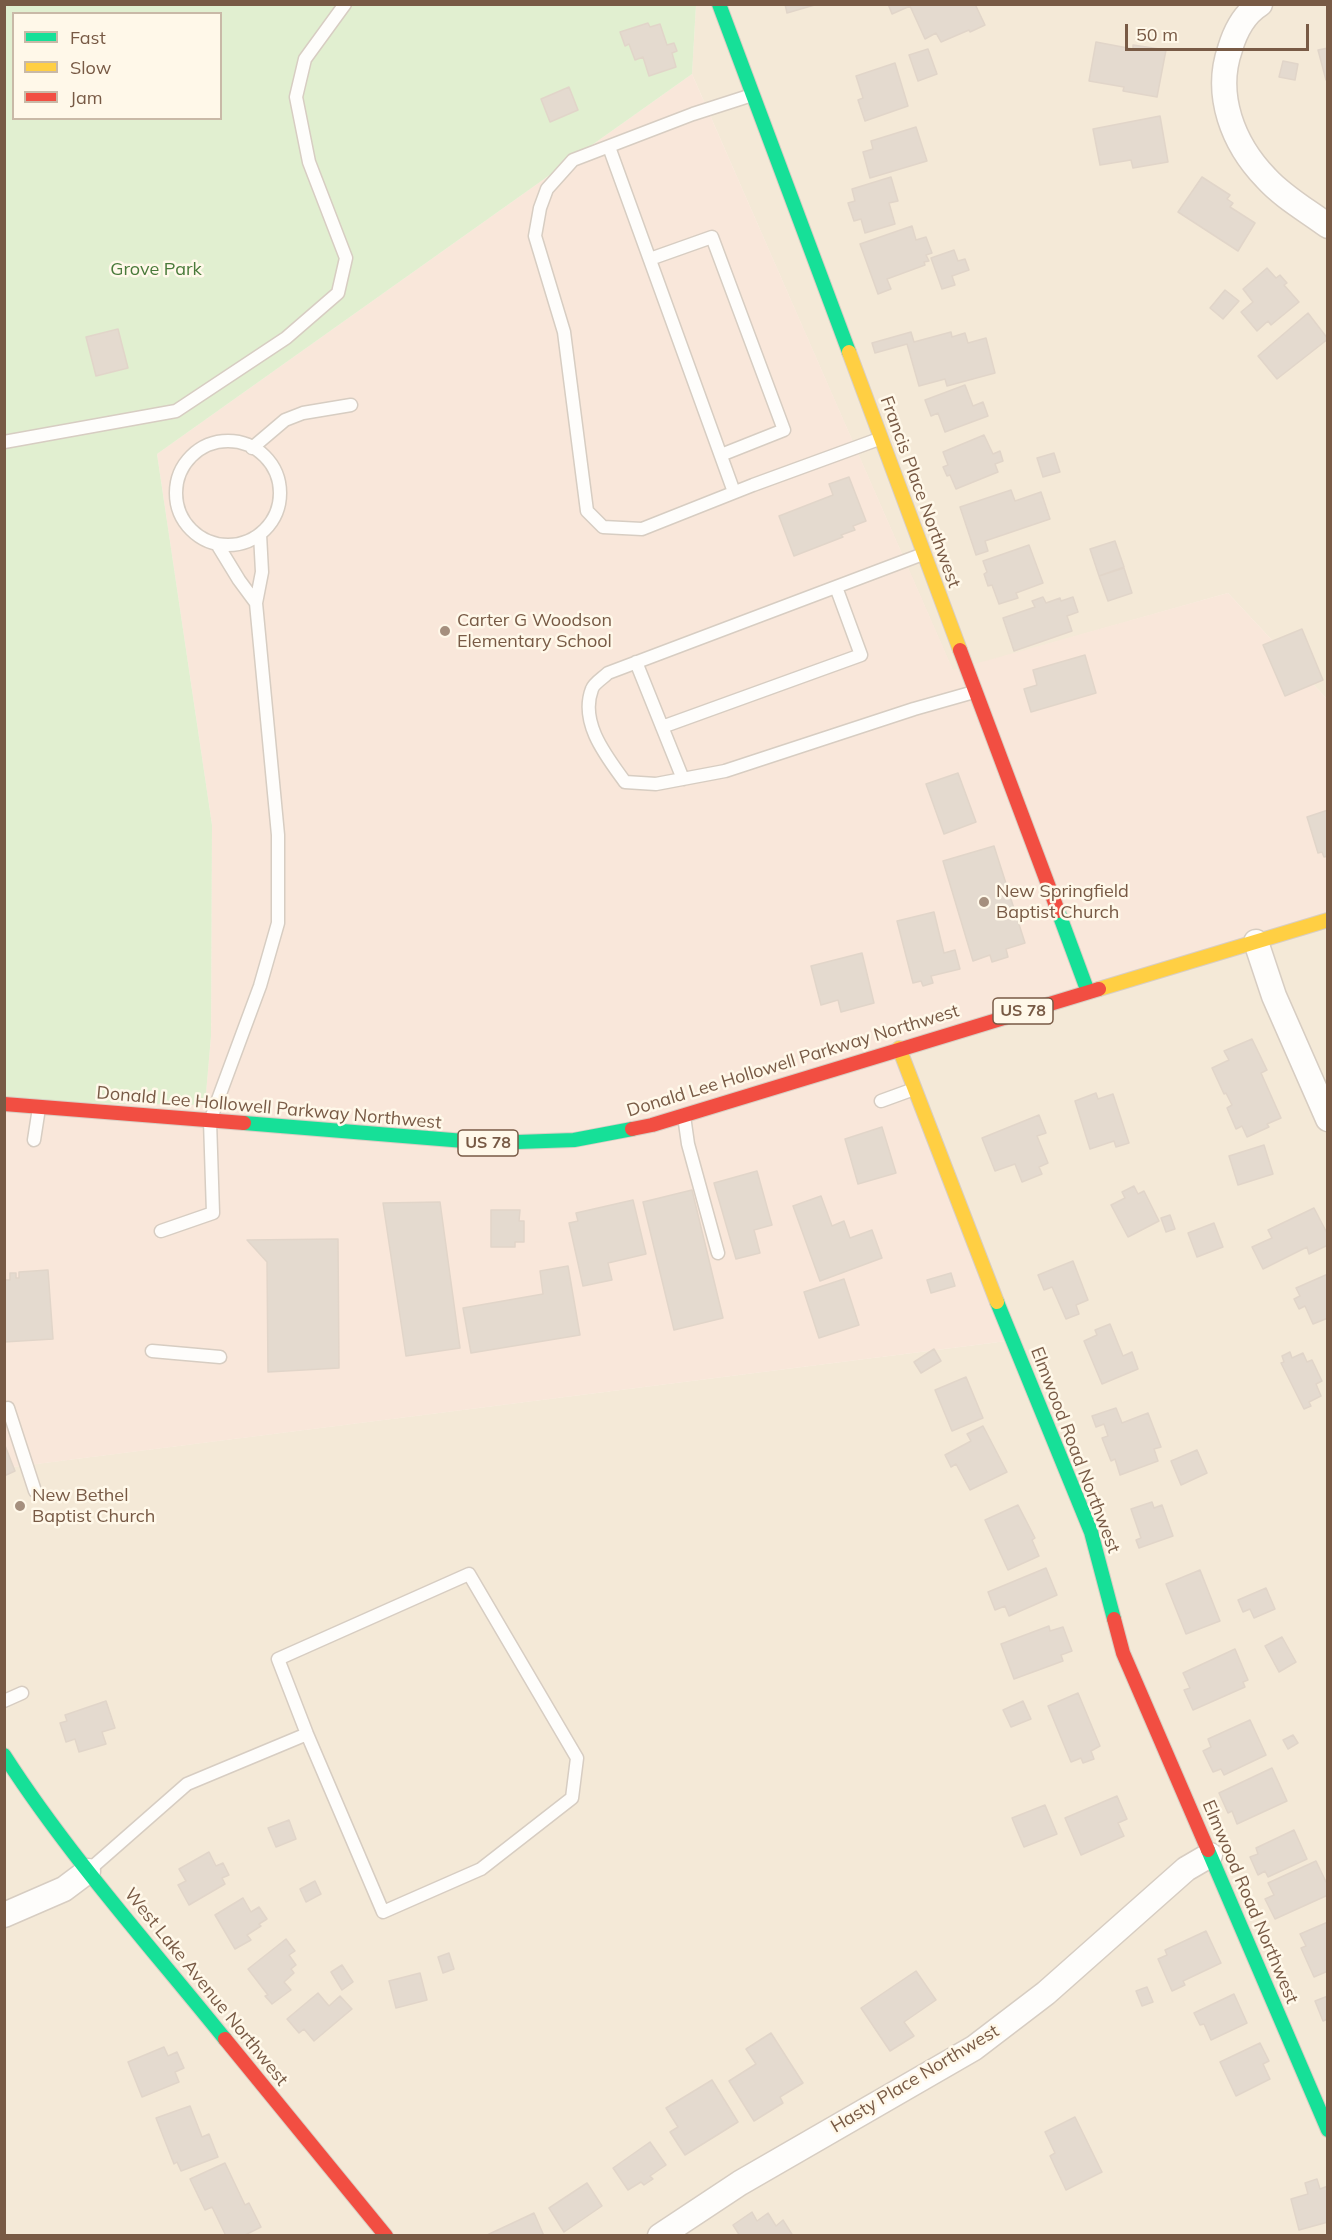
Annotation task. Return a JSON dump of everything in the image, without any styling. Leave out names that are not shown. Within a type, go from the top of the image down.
[{"type":"street","name":"Francis Place Northwest","points":[[719,4],[1088,992]]},
{"type":"street","points":[[1260,4],[1252,9],[1235,33],[1225,61],[1223,91],[1230,123],[1245,154],[1267,180],[1328,226]]},
{"type":"street","name":"Donald Lee Hollowell Parkway Northwest","points":[[4,1104],[489,1143],[574,1140],[652,1125],[899,1048],[1328,920]]},
{"type":"street","points":[[1256,942],[1274,996],[1328,1119]]},
{"type":"street","name":"Elmwood Road Northwest","points":[[899,1048],[973,1243],[1091,1532],[1124,1653],[1328,2130]]},
{"type":"street","name":"West Lake Avenue Northwest","points":[[4,1755],[22,1783],[88,1871],[386,2235]]},
{"type":"street","name":"Hasty Place Northwest","points":[[660,2235],[740,2183],[974,2048],[1046,1993],[1186,1869],[1210,1855]]},
{"type":"street","points":[[4,1916],[64,1888],[88,1871]]},
{"type":"lane","points":[[4,442],[176,411],[286,338],[338,293],[346,258],[309,162],[296,97],[305,59],[345,4]]},
{"type":"lane","points":[[753,94],[693,114],[573,160],[547,189],[540,208],[535,236],[564,332],[587,511],[603,527],[642,529],[734,492],[881,438]]},
{"type":"lane","points":[[609,147],[734,492]]},
{"type":"lane","points":[[650,259],[712,237],[784,430],[721,455]]},
{"type":"lane","points":[[252,448],[285,420],[303,413],[351,405]]},
{"type":"lane","points":[[218,443],[235,443],[252,448],[266,458],[275,471],[280,487],[280,504],[274,519],[260,534],[239,542],[217,544],[199,539],[186,526],[178,511],[175,494],[179,476],[188,461],[201,449],[218,443]]},
{"type":"lane","points":[[161,1231],[213,1213],[210,1121],[260,986],[278,923],[278,835],[256,603],[261,572],[260,534]]},
{"type":"lane","points":[[217,544],[256,603]]},
{"type":"lane","points":[[924,554],[608,673],[592,688],[588,709],[598,744],[625,782],[656,784],[725,771],[976,691]]},
{"type":"lane","points":[[662,727],[861,655],[836,587]]},
{"type":"lane","points":[[636,662],[683,779]]},
{"type":"lane","points":[[881,1101],[915,1089]]},
{"type":"lane","points":[[34,1140],[39,1107]]},
{"type":"lane","points":[[684,1115],[688,1144],[717,1253]]},
{"type":"lane","points":[[152,1351],[220,1357]]},
{"type":"lane","points":[[8,1408],[35,1491]]},
{"type":"lane","points":[[469,1574],[577,1758],[572,1798],[481,1869],[383,1912],[306,1734],[278,1659],[469,1574]]},
{"type":"lane","points":[[4,1701],[22,1693]]},
{"type":"lane","points":[[88,1871],[186,1784],[306,1734]]},
{"type":"shaded area","points":[[696,5],[1327,5],[1327,699],[1228,593],[953,671],[692,74]]},
{"type":"shaded area","points":[[692,74],[953,670],[1228,593],[1327,699],[1327,925],[899,1041],[1015,1340],[5,1468],[4,1102],[205,1104],[211,1036],[212,825],[157,454]]},
{"type":"shaded area","points":[[1327,925],[1327,2235],[5,2235],[4,1468],[1015,1340],[899,1041]]},
{"type":"green space","name":"Grove Park","points":[[5,5],[696,5],[692,74],[157,454],[212,825],[211,1036],[205,1105],[5,1102]]},
{"type":"building","points":[[785,4],[818,4],[787,13]]},
{"type":"building","points":[[888,4],[975,4],[985,25],[941,42],[936,33],[925,39],[910,6],[892,14]]},
{"type":"building","points":[[648,23],[650,27],[660,24],[667,45],[674,43],[677,51],[672,53],[676,67],[649,76],[643,57],[635,60],[629,44],[625,46],[620,32]]},
{"type":"building","points":[[1096,42],[1133,49],[1133,45],[1166,50],[1157,97],[1123,91],[1124,87],[1089,81]]},
{"type":"building","points":[[1328,48],[1328,79],[1326,80],[1318,50]]},
{"type":"building","points":[[928,49],[937,74],[918,81],[909,55]]},
{"type":"building","points":[[1283,61],[1298,64],[1295,80],[1279,77]]},
{"type":"building","points":[[895,63],[908,106],[865,121],[858,100],[863,98],[856,76]]},
{"type":"building","points":[[569,87],[578,110],[550,122],[541,99]]},
{"type":"building","points":[[1160,116],[1168,162],[1133,168],[1131,160],[1100,165],[1093,129]]},
{"type":"building","points":[[916,127],[927,161],[870,178],[863,152],[873,149],[871,141]]},
{"type":"building","points":[[891,177],[898,201],[889,203],[895,224],[865,233],[861,219],[854,221],[848,203],[855,201],[852,189]]},
{"type":"building","points":[[1202,177],[1230,195],[1227,199],[1233,203],[1230,207],[1255,223],[1238,251],[1178,212]]},
{"type":"building","points":[[912,226],[916,240],[926,237],[932,253],[926,255],[929,261],[924,262],[925,265],[887,279],[891,289],[878,294],[860,244]]},
{"type":"building","points":[[954,250],[958,261],[965,259],[969,270],[952,276],[955,285],[942,289],[931,258]]},
{"type":"building","points":[[1267,268],[1276,278],[1280,275],[1287,283],[1284,285],[1299,302],[1271,325],[1268,321],[1257,331],[1241,312],[1253,302],[1243,289]]},
{"type":"building","points":[[1225,290],[1239,301],[1223,319],[1210,308]]},
{"type":"building","points":[[1308,313],[1328,339],[1277,379],[1258,356]]},
{"type":"building","points":[[118,329],[128,368],[96,376],[86,337]]},
{"type":"building","points":[[911,332],[914,342],[951,332],[952,337],[965,333],[968,343],[986,338],[995,373],[947,386],[945,379],[919,386],[907,344],[875,353],[872,343]]},
{"type":"building","points":[[965,385],[973,406],[983,402],[988,416],[945,432],[938,413],[931,416],[925,400]]},
{"type":"building","points":[[984,435],[993,454],[1000,451],[1003,461],[995,464],[998,472],[956,489],[950,475],[947,476],[943,467],[948,465],[943,452]]},
{"type":"building","points":[[1054,453],[1060,472],[1043,477],[1037,458]]},
{"type":"building","points":[[849,477],[866,521],[853,526],[855,530],[841,535],[843,537],[794,556],[779,516],[833,495],[829,484]]},
{"type":"building","points":[[1011,490],[1015,501],[1041,492],[1050,519],[985,541],[988,551],[976,555],[960,507]]},
{"type":"building","points":[[1115,541],[1124,567],[1099,576],[1090,549]]},
{"type":"building","points":[[1029,545],[1043,583],[1016,593],[1018,598],[999,604],[992,585],[988,586],[983,561]]},
{"type":"building","points":[[1124,568],[1132,593],[1108,601],[1099,576]]},
{"type":"building","points":[[1043,597],[1046,603],[1060,598],[1061,601],[1073,597],[1078,612],[1067,616],[1072,631],[1014,651],[1003,618],[1035,607],[1032,601]]},
{"type":"building","points":[[1302,629],[1323,680],[1285,696],[1263,645]]},
{"type":"building","points":[[1085,655],[1096,693],[1031,712],[1024,689],[1037,685],[1033,670]]},
{"type":"building","points":[[958,773],[976,822],[944,834],[926,784]]},
{"type":"building","points":[[1328,810],[1328,856],[1324,857],[1322,852],[1318,853],[1307,817]]},
{"type":"building","name":"New Springfield Baptist Church","points":[[994,846],[1025,943],[1006,949],[1008,957],[992,962],[990,955],[973,961],[943,861]]},
{"type":"building","points":[[934,912],[944,953],[955,950],[960,969],[931,976],[933,983],[923,986],[921,981],[913,983],[897,921]]},
{"type":"building","points":[[862,953],[874,1003],[841,1012],[838,1000],[821,1005],[811,966]]},
{"type":"building","points":[[1252,1039],[1267,1070],[1261,1073],[1281,1118],[1267,1124],[1269,1127],[1247,1137],[1242,1126],[1236,1129],[1227,1108],[1232,1105],[1226,1093],[1224,1094],[1212,1068],[1229,1060],[1224,1051]]},
{"type":"building","points":[[1096,1093],[1098,1099],[1113,1094],[1129,1143],[1116,1147],[1114,1141],[1090,1149],[1075,1101]]},
{"type":"building","points":[[1039,1115],[1046,1133],[1037,1136],[1048,1163],[1039,1167],[1042,1174],[1022,1182],[1015,1164],[995,1171],[982,1138]]},
{"type":"building","points":[[882,1127],[896,1173],[858,1184],[845,1139]]},
{"type":"building","points":[[1264,1145],[1273,1174],[1238,1185],[1229,1156]]},
{"type":"building","points":[[757,1171],[772,1225],[754,1230],[760,1253],[736,1259],[714,1183]]},
{"type":"building","points":[[1134,1186],[1138,1194],[1144,1191],[1159,1221],[1128,1237],[1111,1205],[1125,1198],[1122,1192]]},
{"type":"building","points":[[692,1190],[723,1318],[674,1330],[643,1202]]},
{"type":"building","points":[[821,1196],[832,1226],[844,1221],[850,1238],[872,1230],[882,1258],[820,1281],[793,1206]]},
{"type":"building","points":[[633,1200],[646,1254],[608,1263],[612,1280],[583,1286],[569,1223],[578,1221],[576,1213]]},
{"type":"building","points":[[440,1202],[460,1348],[406,1356],[383,1203]]},
{"type":"building","points":[[1314,1208],[1328,1235],[1328,1245],[1309,1254],[1307,1247],[1263,1269],[1252,1247],[1272,1238],[1268,1230]]},
{"type":"building","points":[[491,1210],[520,1210],[519,1221],[524,1221],[524,1242],[515,1242],[515,1247],[491,1247]]},
{"type":"building","points":[[1170,1215],[1175,1229],[1166,1232],[1161,1218]]},
{"type":"building","points":[[1214,1223],[1223,1247],[1197,1257],[1188,1233]]},
{"type":"building","points":[[338,1239],[339,1368],[268,1372],[267,1262],[247,1240]]},
{"type":"building","points":[[1073,1261],[1088,1300],[1076,1305],[1079,1314],[1066,1319],[1052,1287],[1044,1290],[1038,1275]]},
{"type":"building","points":[[568,1266],[580,1335],[471,1353],[463,1308],[543,1294],[540,1271]]},
{"type":"building","points":[[48,1270],[53,1339],[4,1342],[4,1280],[10,1280],[10,1273],[16,1273],[16,1278],[19,1278],[19,1272]]},
{"type":"building","points":[[951,1273],[955,1286],[931,1293],[927,1280]]},
{"type":"building","points":[[1328,1274],[1328,1318],[1313,1324],[1305,1306],[1299,1309],[1294,1299],[1300,1296],[1296,1288]]},
{"type":"building","points":[[844,1279],[859,1325],[819,1338],[804,1292]]},
{"type":"building","points":[[1110,1324],[1123,1356],[1132,1352],[1138,1369],[1102,1384],[1084,1341],[1097,1335],[1095,1330]]},
{"type":"building","points":[[934,1349],[941,1361],[921,1373],[914,1362]]},
{"type":"building","points":[[1290,1352],[1292,1358],[1303,1353],[1307,1362],[1312,1360],[1322,1381],[1316,1384],[1321,1396],[1309,1402],[1311,1406],[1304,1409],[1281,1363],[1284,1362],[1282,1356]]},
{"type":"building","points":[[966,1377],[983,1418],[952,1431],[935,1390]]},
{"type":"building","points":[[1116,1408],[1122,1423],[1148,1413],[1161,1447],[1154,1449],[1158,1461],[1120,1475],[1115,1459],[1111,1461],[1102,1438],[1108,1436],[1104,1424],[1096,1427],[1092,1416]]},
{"type":"building","points":[[983,1426],[1007,1472],[970,1490],[956,1464],[951,1467],[945,1455],[971,1441],[967,1434]]},
{"type":"building","points":[[4,1443],[15,1471],[4,1476]]},
{"type":"building","points":[[1197,1450],[1207,1473],[1181,1485],[1171,1461]]},
{"type":"building","points":[[1152,1502],[1154,1508],[1162,1505],[1173,1536],[1139,1548],[1136,1540],[1141,1538],[1131,1509]]},
{"type":"building","points":[[1018,1505],[1035,1538],[1032,1540],[1039,1556],[1008,1570],[985,1520]]},
{"type":"building","points":[[1046,1568],[1057,1595],[1009,1616],[1005,1606],[995,1610],[988,1592]]},
{"type":"building","points":[[1200,1570],[1220,1621],[1186,1634],[1166,1584]]},
{"type":"building","points":[[1266,1588],[1275,1609],[1254,1618],[1250,1609],[1243,1612],[1238,1600]]},
{"type":"building","points":[[1049,1626],[1050,1631],[1063,1627],[1072,1651],[1061,1655],[1063,1661],[1014,1679],[1001,1644]]},
{"type":"building","points":[[1282,1637],[1296,1662],[1279,1672],[1265,1646]]},
{"type":"building","points":[[1235,1649],[1248,1680],[1243,1682],[1245,1687],[1193,1710],[1184,1690],[1190,1688],[1183,1673]]},
{"type":"building","points":[[1078,1693],[1100,1746],[1091,1751],[1094,1759],[1083,1763],[1081,1758],[1071,1762],[1048,1706]]},
{"type":"building","points":[[106,1701],[115,1728],[102,1732],[106,1744],[79,1752],[75,1739],[66,1742],[60,1723],[67,1721],[65,1715]]},
{"type":"building","points":[[1023,1701],[1031,1719],[1011,1727],[1003,1710]]},
{"type":"building","points":[[1250,1720],[1266,1755],[1224,1775],[1221,1769],[1213,1772],[1203,1751],[1211,1747],[1208,1739]]},
{"type":"building","points":[[1293,1735],[1298,1743],[1288,1749],[1283,1740]]},
{"type":"building","points":[[1272,1768],[1287,1801],[1237,1824],[1232,1811],[1228,1813],[1219,1793]]},
{"type":"building","points":[[1117,1796],[1127,1819],[1118,1823],[1124,1836],[1081,1855],[1065,1818]]},
{"type":"building","points":[[1045,1805],[1057,1834],[1024,1847],[1012,1818]]},
{"type":"building","points":[[289,1820],[296,1839],[276,1847],[268,1828]]},
{"type":"building","points":[[1294,1830],[1307,1859],[1268,1877],[1265,1871],[1258,1875],[1250,1857],[1258,1854],[1256,1848]]},
{"type":"building","points":[[209,1852],[216,1866],[223,1863],[229,1875],[222,1878],[225,1884],[189,1905],[178,1885],[186,1881],[179,1869]]},
{"type":"building","points":[[1316,1861],[1328,1886],[1328,1895],[1275,1919],[1265,1899],[1274,1895],[1268,1883]]},
{"type":"building","points":[[315,1881],[321,1894],[306,1902],[300,1889]]},
{"type":"building","points":[[243,1898],[251,1912],[259,1907],[267,1919],[247,1935],[251,1940],[235,1949],[215,1915]]},
{"type":"building","points":[[1328,1922],[1328,1971],[1314,1977],[1301,1948],[1306,1946],[1300,1934]]},
{"type":"building","points":[[1206,1931],[1221,1963],[1183,1981],[1185,1985],[1172,1991],[1158,1959],[1167,1955],[1165,1950]]},
{"type":"building","points":[[286,1939],[295,1951],[289,1955],[296,1965],[291,1969],[294,1973],[284,1982],[291,1990],[272,2004],[248,1969]]},
{"type":"building","points":[[449,1953],[454,1969],[443,1973],[438,1957]]},
{"type":"building","points":[[342,1965],[353,1982],[342,1990],[331,1972]]},
{"type":"building","points":[[916,1971],[936,2000],[904,2022],[914,2036],[890,2051],[861,2008]]},
{"type":"building","points":[[420,1973],[427,2000],[396,2008],[389,1981]]},
{"type":"building","points":[[1147,1987],[1153,2002],[1142,2006],[1136,1991]]},
{"type":"building","points":[[318,1993],[329,2006],[340,1996],[352,2009],[314,2041],[304,2029],[299,2033],[287,2019]]},
{"type":"building","points":[[1234,1994],[1247,2023],[1211,2040],[1204,2024],[1200,2025],[1194,2013]]},
{"type":"building","points":[[1328,1996],[1328,2019],[1323,2021],[1315,2001]]},
{"type":"building","points":[[771,2033],[803,2083],[780,2097],[783,2103],[754,2121],[729,2081],[756,2064],[746,2049]]},
{"type":"building","points":[[1260,2043],[1269,2061],[1263,2064],[1270,2079],[1236,2096],[1220,2062]]},
{"type":"building","points":[[164,2047],[168,2056],[177,2052],[184,2068],[175,2072],[179,2082],[142,2097],[128,2062]]},
{"type":"building","points":[[712,2080],[738,2122],[685,2155],[670,2132],[678,2127],[666,2108]]},
{"type":"building","points":[[190,2106],[202,2137],[209,2134],[218,2157],[181,2171],[177,2162],[174,2164],[156,2118]]},
{"type":"building","points":[[1075,2117],[1102,2172],[1066,2190],[1050,2156],[1055,2153],[1045,2132]]},
{"type":"building","points":[[650,2142],[666,2165],[650,2176],[653,2179],[644,2185],[641,2182],[628,2190],[613,2168]]},
{"type":"building","points":[[225,2163],[245,2205],[249,2203],[261,2227],[243,2236],[226,2236],[212,2207],[205,2210],[190,2179]]},
{"type":"building","points":[[1317,2179],[1320,2189],[1328,2186],[1328,2222],[1299,2230],[1291,2199],[1308,2194],[1305,2183]]},
{"type":"building","points":[[587,2183],[602,2206],[564,2232],[549,2208]]},
{"type":"building","points":[[752,2212],[757,2221],[768,2213],[776,2226],[783,2220],[793,2236],[740,2236],[733,2225]]},
{"type":"building","points":[[534,2213],[544,2236],[485,2236]]},
{"type":"traffic: fast","points":[[719,4],[849,352]]},
{"type":"traffic: fast","points":[[1058,911],[1088,992]]},
{"type":"traffic: fast","points":[[244,1123],[489,1143],[574,1140],[632,1129]]},
{"type":"traffic: fast","points":[[997,1302],[1091,1532],[1114,1619]]},
{"type":"traffic: fast","points":[[4,1755],[83,1865],[225,2039]]},
{"type":"traffic: fast","points":[[1208,1850],[1328,2130]]},
{"type":"traffic: slow","points":[[849,352],[960,650]]},
{"type":"traffic: slow","points":[[1099,989],[1328,920]]},
{"type":"traffic: slow","points":[[899,1048],[997,1302]]},
{"type":"traffic: jam","points":[[960,650],[1058,911]]},
{"type":"traffic: jam","points":[[632,1129],[652,1125],[1099,989]]},
{"type":"traffic: jam","points":[[4,1104],[244,1123]]},
{"type":"traffic: jam","points":[[1114,1619],[1123,1653],[1208,1850]]},
{"type":"traffic: jam","points":[[225,2039],[386,2236]]},
{"type":"place","name":"Carter G Woodson Elementary School","points":[[445,631]]},
{"type":"place","name":"New Springfield Baptist Church","points":[[984,902]]},
{"type":"place","name":"New Bethel Baptist Church","points":[[20,1506]]}]
